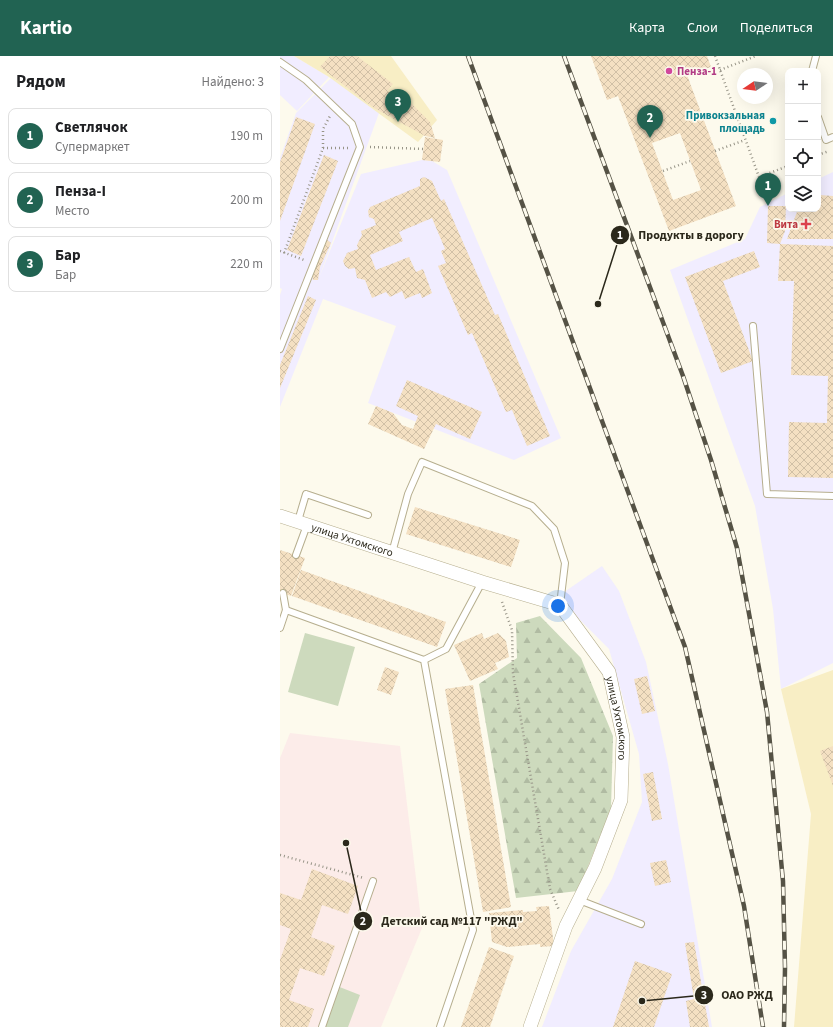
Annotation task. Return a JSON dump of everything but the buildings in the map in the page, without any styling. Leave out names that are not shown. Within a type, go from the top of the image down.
[{"type":"street","name":"улица Ухтомского","points":[[280,516],[482,582],[560,604],[609,672],[623,737],[621,800],[595,868],[566,926],[530,1027]]},
{"type":"lane","points":[[813,68],[816,56]]},
{"type":"lane","points":[[280,62],[306,80],[352,124],[360,147],[280,349]]},
{"type":"lane","points":[[821,126],[826,140],[833,137]]},
{"type":"lane","points":[[753,326],[767,494],[833,496]]},
{"type":"lane","points":[[392,553],[408,494],[422,462],[532,506],[554,529],[565,562],[560,604]]},
{"type":"lane","points":[[296,555],[306,494],[368,515]]},
{"type":"lane","points":[[286,610],[424,660],[446,649],[482,582]]},
{"type":"lane","points":[[280,628],[286,610],[283,593]]},
{"type":"lane","points":[[424,660],[473,930],[440,1027]]},
{"type":"lane","points":[[322,1027],[373,881]]},
{"type":"lane","points":[[579,900],[641,924]]},
{"type":"path","points":[[715,56],[759,177],[785,167]]},
{"type":"path","points":[[720,70],[756,56]]},
{"type":"path","points":[[284,252],[323,148],[323,129],[334,107]]},
{"type":"path","points":[[716,151],[745,140]]},
{"type":"path","points":[[323,148],[360,147],[424,149]]},
{"type":"path","points":[[821,154],[833,149]]},
{"type":"path","points":[[663,171],[690,161]]},
{"type":"path","points":[[280,251],[294,256]]},
{"type":"path","points":[[496,586],[512,630],[513,673],[550,889],[566,926]]},
{"type":"path","points":[[280,855],[373,881]]},
{"type":"shaded area","points":[[280,56],[294,56],[329,77],[297,111],[280,95]]},
{"type":"shaded area","points":[[294,56],[391,56],[437,120],[418,142],[329,77]]},
{"type":"shaded area","points":[[331,78],[379,113],[319,278],[361,174],[422,160],[432,161],[447,170],[561,438],[514,460],[368,403],[396,326],[323,299],[280,407],[280,295],[282,289],[280,288],[280,158],[296,113]]},
{"type":"shaded area","points":[[833,172],[833,663],[781,689],[773,609],[755,506],[670,270],[745,239],[760,207],[785,194],[785,212],[821,212],[821,178]]},
{"type":"shaded area","points":[[602,566],[619,591],[646,662],[668,764],[712,1027],[542,1027],[571,951],[612,879],[642,802],[639,754],[609,649],[557,597]]},
{"type":"shaded area","points":[[833,670],[833,1027],[794,1027],[811,814],[781,689]]},
{"type":"shaded area","points":[[290,733],[400,746],[422,928],[381,1027],[280,1027],[280,758]]},
{"type":"green space","points":[[540,616],[581,658],[613,736],[611,809],[578,891],[516,898],[479,684],[517,658],[516,623]]},
{"type":"green space","points":[[305,633],[355,647],[338,706],[288,692]]},
{"type":"green space","points":[[337,986],[360,995],[348,1027],[322,1027]]},
{"type":"railway","points":[[468,56],[685,647],[744,906],[763,1027]]},
{"type":"railway","points":[[564,56],[683,376],[711,460],[737,548],[767,712],[783,881],[785,968],[784,1027]]},
{"type":"place","name":"Пенза-1","points":[[669,71]]},
{"type":"place","name":"Привокзальная площадь","points":[[773,121]]},
{"type":"place","name":"Бар","points":[[398,122]]},
{"type":"place","name":"Пенза-I","points":[[650,138]]},
{"type":"place","name":"Светлячок","points":[[768,206]]},
{"type":"place","name":"Вита","points":[[806,224]]},
{"type":"place","name":"Продукты в дорогу","points":[[598,304]]},
{"type":"place","name":"Детский сад №117 \"РЖД\"","points":[[346,843]]},
{"type":"place","name":"ОАО РЖД","points":[[642,1001]]}]
